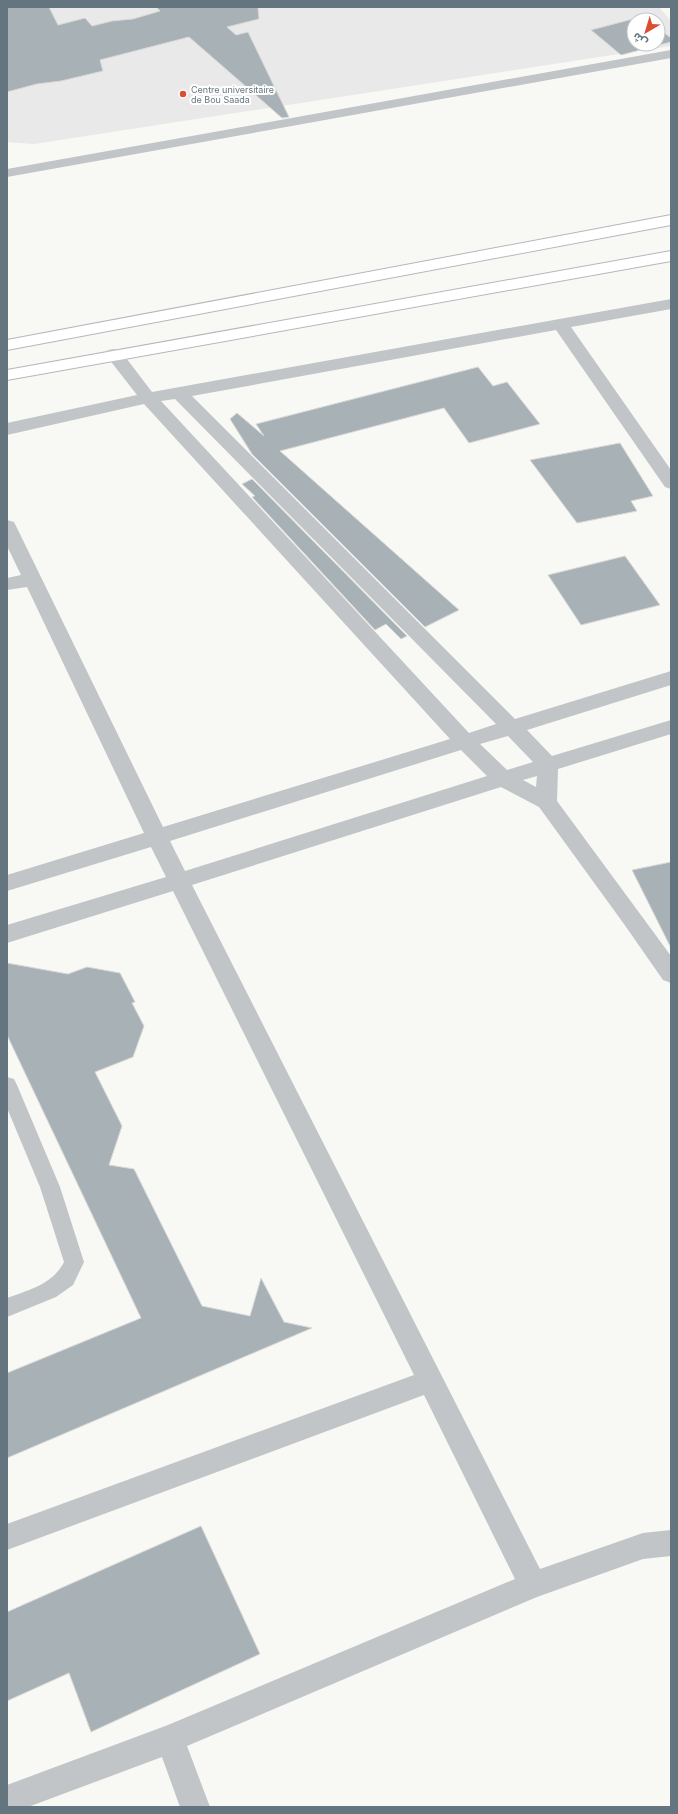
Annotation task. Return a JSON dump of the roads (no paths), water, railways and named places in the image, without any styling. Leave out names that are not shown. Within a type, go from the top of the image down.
[{"type":"highway","points":[[7,345],[671,220]]},
{"type":"highway","points":[[7,375],[114,354],[671,256]]},
{"type":"street","points":[[7,430],[179,392],[671,304]]},
{"type":"street","points":[[560,324],[671,483]]},
{"type":"street","points":[[114,354],[148,398],[464,741],[502,778],[546,802],[632,918],[671,974]]},
{"type":"street","points":[[179,392],[548,764],[546,802]]},
{"type":"street","points":[[7,526],[158,838],[533,1586]]},
{"type":"street","points":[[7,584],[33,579]]},
{"type":"street","points":[[7,884],[671,678]]},
{"type":"street","points":[[7,934],[180,882],[502,778],[671,727]]},
{"type":"street","points":[[7,1537],[431,1381]]},
{"type":"street","points":[[7,1800],[170,1739],[533,1586],[643,1546],[671,1543]]},
{"type":"street","points":[[170,1739],[195,1807]]},
{"type":"lane","points":[[7,173],[671,54]]},
{"type":"lane","points":[[7,1085],[50,1187],[74,1262],[66,1279],[49,1292],[7,1308]]},
{"type":"place","name":"Centre universitaire de Bou Saada","points":[[183,94]]}]
